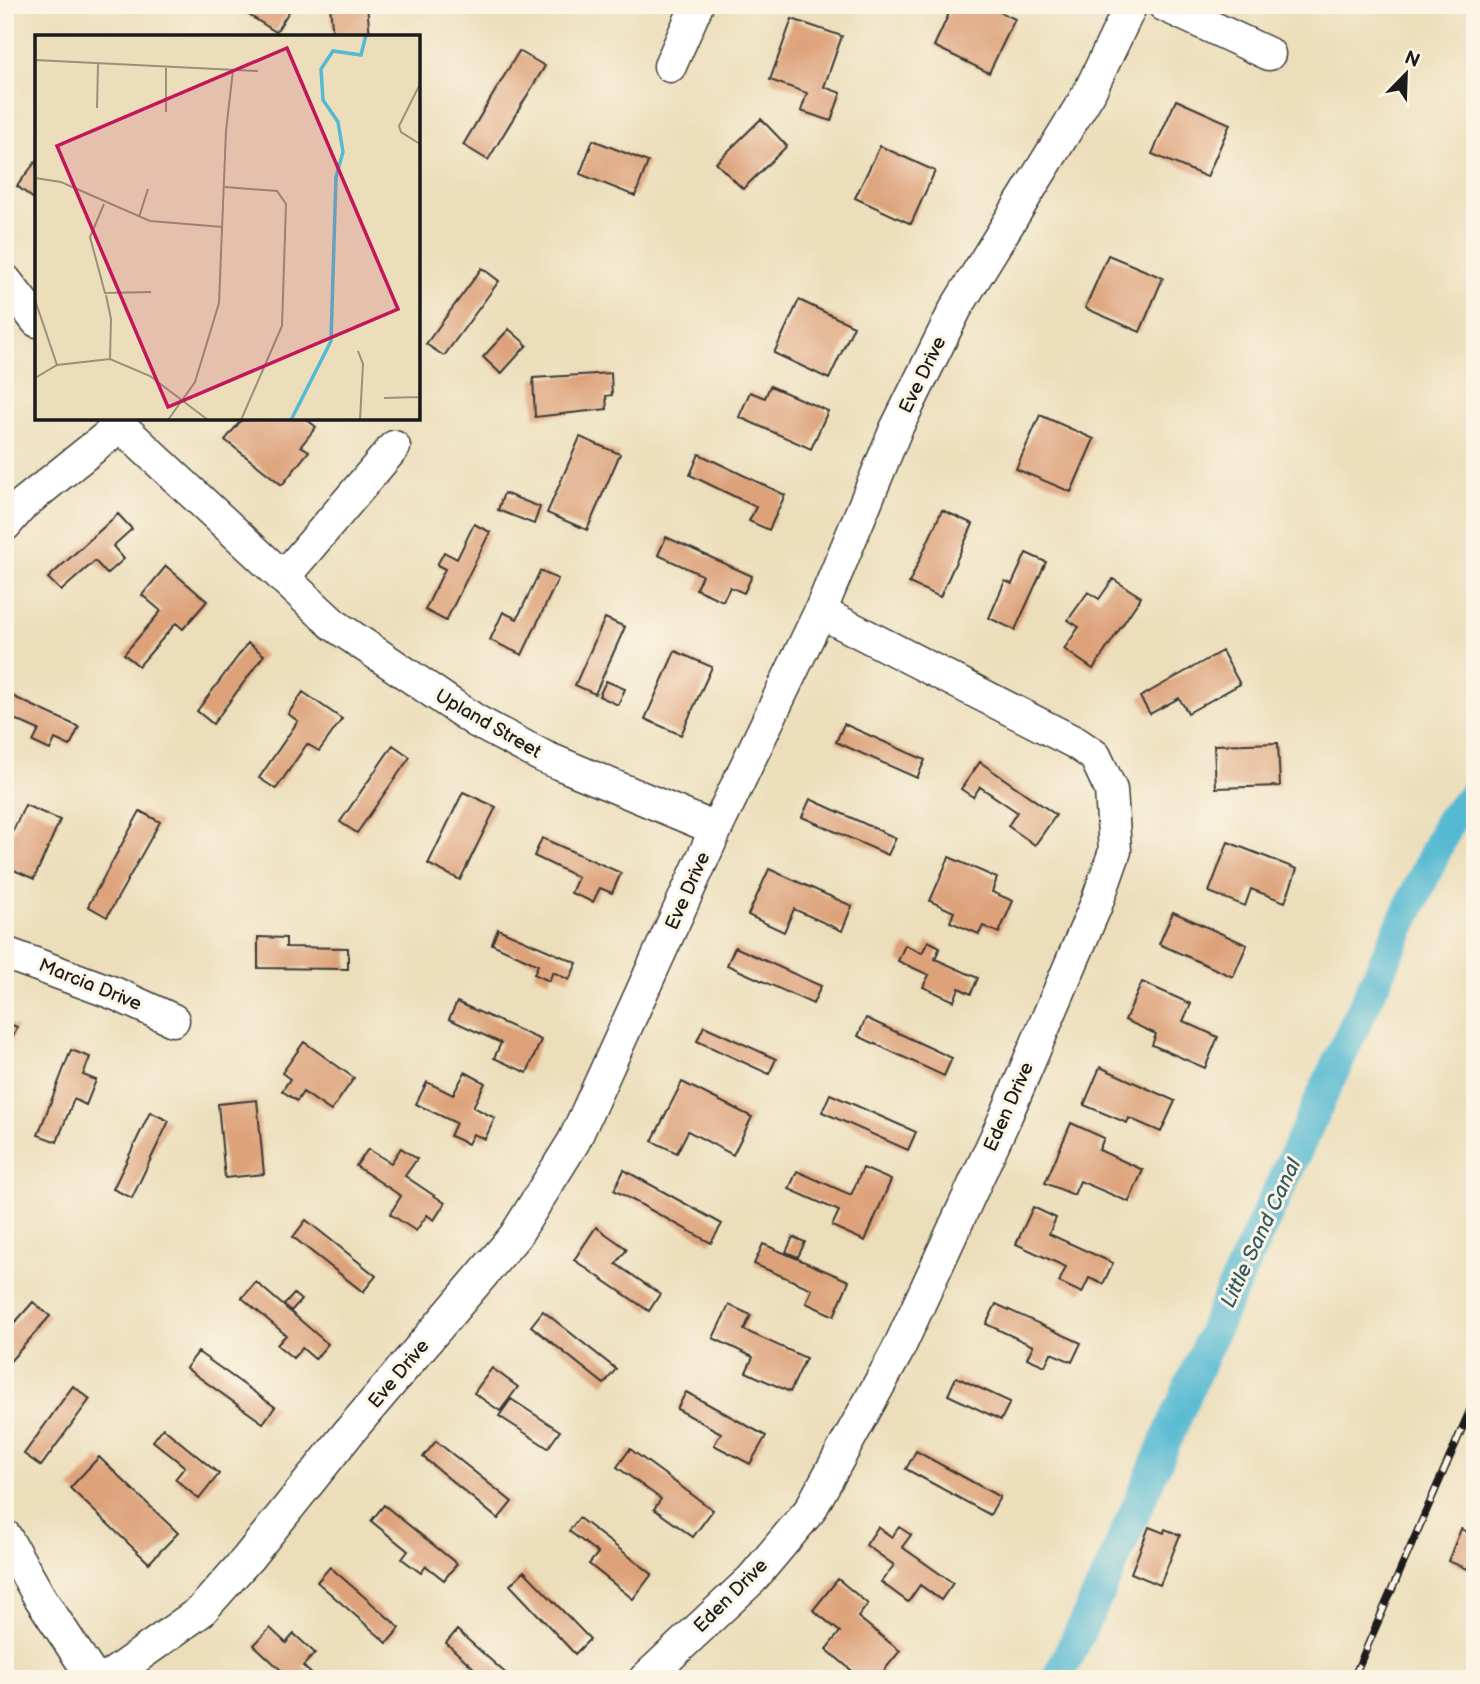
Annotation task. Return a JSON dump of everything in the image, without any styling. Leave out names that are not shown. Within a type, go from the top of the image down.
[{"type":"street","points":[[670,66],[697,5]]},
{"type":"street","name":"Eve Drive","points":[[106,1679],[201,1611],[248,1559],[349,1432],[515,1236],[574,1141],[716,829],[820,612],[896,429],[956,308],[1089,93],[1131,5]]},
{"type":"street","points":[[1164,5],[1269,54]]},
{"type":"street","points":[[5,280],[35,318]]},
{"type":"street","points":[[5,525],[23,504],[116,423]]},
{"type":"street","name":"Upland Street","points":[[116,423],[332,624],[476,721],[544,757],[716,829]]},
{"type":"street","points":[[283,578],[394,447]]},
{"type":"street","name":"Eden Drive","points":[[645,1679],[752,1579],[810,1510],[897,1352],[993,1143],[1096,905],[1115,850],[1111,790],[1095,756],[1076,743],[820,612]]},
{"type":"street","name":"Marcia Drive","points":[[5,953],[116,994],[173,1020]]},
{"type":"street","points":[[5,1536],[39,1596],[94,1679]]},
{"type":"building","points":[[233,5],[293,5],[276,32]]},
{"type":"building","points":[[330,5],[367,5],[370,35],[333,35]]},
{"type":"building","points":[[953,5],[985,5],[1015,19],[989,73],[934,46]]},
{"type":"building","points":[[792,19],[842,36],[824,87],[841,93],[831,121],[801,111],[807,93],[770,80]]},
{"type":"building","points":[[519,51],[545,66],[488,160],[463,145]]},
{"type":"building","points":[[1176,100],[1230,124],[1207,177],[1152,154]]},
{"type":"building","points":[[761,119],[787,146],[743,189],[716,163]]},
{"type":"building","points":[[593,140],[648,162],[635,196],[580,174]]},
{"type":"building","points":[[880,146],[935,171],[911,224],[855,198]]},
{"type":"building","points":[[35,163],[34,199],[17,186]]},
{"type":"building","points":[[1108,255],[1163,278],[1140,332],[1085,308]]},
{"type":"building","points":[[482,268],[499,281],[444,356],[426,344]]},
{"type":"building","points":[[799,300],[854,326],[829,379],[774,353]]},
{"type":"building","points":[[509,329],[527,345],[501,374],[483,357]]},
{"type":"building","points":[[611,373],[612,395],[606,396],[607,409],[535,417],[533,378]]},
{"type":"building","points":[[770,386],[828,411],[811,449],[739,417],[750,392],[765,398]]},
{"type":"building","points":[[1040,415],[1094,439],[1071,492],[1016,469]]},
{"type":"building","points":[[241,420],[307,420],[316,427],[301,446],[309,451],[282,485],[225,440]]},
{"type":"building","points":[[580,437],[620,454],[587,530],[547,513]]},
{"type":"building","points":[[699,454],[785,495],[769,530],[749,521],[756,507],[690,475]]},
{"type":"building","points":[[504,493],[540,507],[534,524],[498,510]]},
{"type":"building","points":[[942,510],[973,524],[940,597],[909,583]]},
{"type":"building","points":[[118,514],[132,529],[113,546],[124,559],[107,574],[95,561],[61,591],[48,578]]},
{"type":"building","points":[[474,524],[490,532],[446,621],[425,610],[445,569],[437,565],[444,552],[457,559]]},
{"type":"building","points":[[666,537],[752,576],[744,593],[730,587],[723,601],[696,589],[702,575],[658,555]]},
{"type":"building","points":[[1026,553],[1046,562],[1015,630],[989,618],[1005,581],[1012,584]]},
{"type":"building","points":[[166,566],[207,601],[183,629],[176,623],[139,666],[124,654],[161,611],[142,595]]},
{"type":"building","points":[[540,571],[558,579],[522,655],[490,640],[503,612],[517,619]]},
{"type":"building","points":[[1113,579],[1141,597],[1093,669],[1064,649],[1079,627],[1068,620],[1088,592],[1099,599]]},
{"type":"building","points":[[605,618],[625,627],[595,694],[575,685]]},
{"type":"building","points":[[248,643],[264,655],[213,724],[197,711]]},
{"type":"building","points":[[675,651],[712,667],[681,735],[645,719]]},
{"type":"building","points":[[1222,651],[1240,684],[1188,713],[1179,698],[1150,714],[1140,697]]},
{"type":"building","points":[[606,681],[625,689],[618,705],[599,696]]},
{"type":"building","points":[[303,692],[342,719],[319,751],[307,744],[276,789],[259,778],[298,721],[288,714]]},
{"type":"building","points":[[12,696],[79,727],[70,746],[55,739],[50,750],[33,742],[39,730],[5,715]]},
{"type":"building","points":[[844,724],[925,760],[917,778],[836,742]]},
{"type":"building","points":[[1278,743],[1280,786],[1216,788],[1214,745]]},
{"type":"building","points":[[393,745],[410,757],[357,833],[340,822]]},
{"type":"building","points":[[980,762],[1056,815],[1035,845],[1008,826],[1017,812],[980,787],[973,797],[961,789]]},
{"type":"building","points":[[463,792],[496,807],[460,880],[428,864]]},
{"type":"building","points":[[810,799],[896,838],[888,855],[802,817]]},
{"type":"building","points":[[25,805],[60,820],[34,879],[5,866],[5,848]]},
{"type":"building","points":[[140,811],[160,822],[107,917],[88,906]]},
{"type":"building","points":[[542,838],[621,873],[612,893],[600,888],[593,902],[571,893],[578,877],[534,856]]},
{"type":"building","points":[[1228,842],[1297,869],[1285,902],[1251,889],[1245,906],[1209,892]]},
{"type":"building","points":[[949,857],[997,878],[992,892],[1013,901],[999,933],[983,926],[979,934],[950,922],[954,912],[930,901]]},
{"type":"building","points":[[769,869],[852,906],[842,931],[794,909],[784,932],[748,915]]},
{"type":"building","points":[[1173,912],[1247,945],[1233,977],[1159,944]]},
{"type":"building","points":[[498,929],[577,963],[569,980],[553,972],[549,981],[534,974],[538,965],[492,944]]},
{"type":"building","points":[[258,937],[286,938],[286,947],[348,948],[348,969],[258,968]]},
{"type":"building","points":[[928,941],[940,947],[935,959],[978,978],[971,994],[959,988],[954,1001],[923,987],[929,975],[898,961],[905,945],[922,953]]},
{"type":"building","points":[[735,947],[821,986],[813,1004],[727,965]]},
{"type":"building","points":[[1142,982],[1191,1004],[1183,1021],[1218,1037],[1205,1068],[1152,1045],[1156,1034],[1125,1020]]},
{"type":"building","points":[[457,1002],[541,1040],[527,1073],[494,1058],[501,1043],[449,1019]]},
{"type":"building","points":[[866,1018],[952,1058],[944,1076],[858,1036]]},
{"type":"building","points":[[5,1022],[17,1027],[5,1055]]},
{"type":"building","points":[[704,1026],[776,1059],[769,1074],[697,1041]]},
{"type":"building","points":[[304,1042],[354,1078],[331,1111],[303,1092],[297,1101],[282,1091],[290,1079],[282,1073]]},
{"type":"building","points":[[71,1050],[90,1057],[83,1075],[96,1080],[86,1105],[74,1099],[57,1142],[38,1135]]},
{"type":"building","points":[[1100,1067],[1175,1101],[1161,1132],[1129,1118],[1127,1123],[1084,1105]]},
{"type":"building","points":[[465,1072],[485,1083],[473,1107],[495,1118],[485,1139],[473,1134],[468,1144],[450,1136],[456,1123],[416,1104],[427,1082],[453,1095]]},
{"type":"building","points":[[682,1082],[752,1117],[733,1155],[688,1131],[677,1153],[652,1141]]},
{"type":"building","points":[[830,1094],[916,1132],[908,1150],[822,1112]]},
{"type":"building","points":[[257,1100],[264,1174],[225,1178],[218,1104]]},
{"type":"building","points":[[150,1112],[169,1121],[132,1198],[113,1189]]},
{"type":"building","points":[[1071,1123],[1104,1138],[1099,1150],[1143,1170],[1129,1202],[1080,1181],[1074,1195],[1045,1183]]},
{"type":"building","points":[[401,1148],[417,1159],[405,1176],[445,1203],[434,1220],[427,1215],[416,1231],[390,1214],[401,1196],[356,1166],[368,1149],[391,1163]]},
{"type":"building","points":[[863,1168],[891,1180],[865,1241],[832,1226],[839,1211],[789,1189],[797,1171],[851,1195]]},
{"type":"building","points":[[624,1170],[722,1224],[711,1243],[614,1190]]},
{"type":"building","points":[[1033,1207],[1056,1218],[1049,1234],[1113,1263],[1103,1284],[1089,1278],[1082,1293],[1059,1282],[1066,1267],[1016,1244]]},
{"type":"building","points":[[306,1220],[376,1276],[363,1292],[293,1237]]},
{"type":"building","points":[[596,1227],[627,1249],[616,1264],[660,1294],[649,1311],[574,1260]]},
{"type":"building","points":[[793,1237],[805,1242],[798,1257],[786,1252]]},
{"type":"building","points":[[763,1244],[849,1281],[834,1316],[806,1303],[812,1289],[754,1264]]},
{"type":"building","points":[[256,1282],[328,1344],[315,1359],[302,1348],[293,1358],[277,1345],[286,1335],[242,1298]]},
{"type":"building","points":[[294,1294],[301,1300],[291,1311],[284,1305]]},
{"type":"building","points":[[33,1302],[50,1316],[5,1367],[5,1334]]},
{"type":"building","points":[[996,1304],[1081,1343],[1072,1362],[1051,1353],[1045,1366],[1027,1358],[1033,1346],[986,1324]]},
{"type":"building","points":[[729,1305],[751,1315],[744,1330],[806,1358],[790,1392],[746,1372],[753,1357],[713,1338]]},
{"type":"building","points":[[543,1311],[616,1369],[604,1384],[531,1326]]},
{"type":"building","points":[[198,1352],[275,1407],[263,1423],[186,1368]]},
{"type":"building","points":[[492,1368],[518,1387],[500,1411],[474,1393]]},
{"type":"building","points":[[956,1377],[1010,1402],[1001,1420],[948,1395]]},
{"type":"building","points":[[73,1386],[90,1399],[41,1466],[24,1454]]},
{"type":"building","points":[[686,1392],[766,1436],[750,1464],[714,1445],[721,1433],[677,1409]]},
{"type":"building","points":[[511,1399],[560,1431],[548,1448],[499,1416]]},
{"type":"building","points":[[163,1428],[219,1474],[199,1499],[175,1479],[185,1467],[153,1441]]},
{"type":"building","points":[[436,1441],[512,1502],[498,1519],[423,1457]]},
{"type":"building","points":[[630,1449],[713,1510],[693,1537],[654,1509],[661,1499],[617,1467]]},
{"type":"building","points":[[916,1451],[1000,1497],[990,1515],[906,1469]]},
{"type":"building","points":[[99,1457],[178,1533],[149,1563],[70,1488]]},
{"type":"building","points":[[384,1505],[457,1564],[444,1580],[426,1566],[421,1573],[402,1559],[408,1551],[371,1521]]},
{"type":"building","points":[[579,1518],[652,1574],[633,1599],[589,1564],[598,1553],[569,1531]]},
{"type":"building","points":[[878,1527],[892,1537],[899,1527],[911,1535],[902,1547],[953,1583],[941,1600],[920,1585],[908,1602],[881,1582],[894,1565],[866,1545]]},
{"type":"building","points":[[1149,1527],[1180,1535],[1160,1585],[1131,1573]]},
{"type":"building","points":[[1461,1529],[1475,1535],[1475,1572],[1448,1561]]},
{"type":"building","points":[[330,1567],[400,1628],[387,1643],[317,1582]]},
{"type":"building","points":[[524,1571],[590,1639],[575,1654],[510,1585]]},
{"type":"building","points":[[838,1579],[868,1604],[858,1617],[900,1651],[877,1679],[862,1679],[826,1649],[840,1632],[813,1610]]},
{"type":"building","points":[[270,1628],[286,1643],[294,1634],[315,1653],[303,1666],[317,1679],[274,1679],[282,1671],[254,1645]]},
{"type":"building","points":[[457,1630],[512,1679],[468,1679],[476,1670],[446,1643]]},
{"type":"waterway","name":"Little Sand Canal","points":[[1057,1679],[1108,1574],[1220,1316],[1450,820],[1475,794]]},
{"type":"railway","points":[[1353,1679],[1475,1399]]}]
